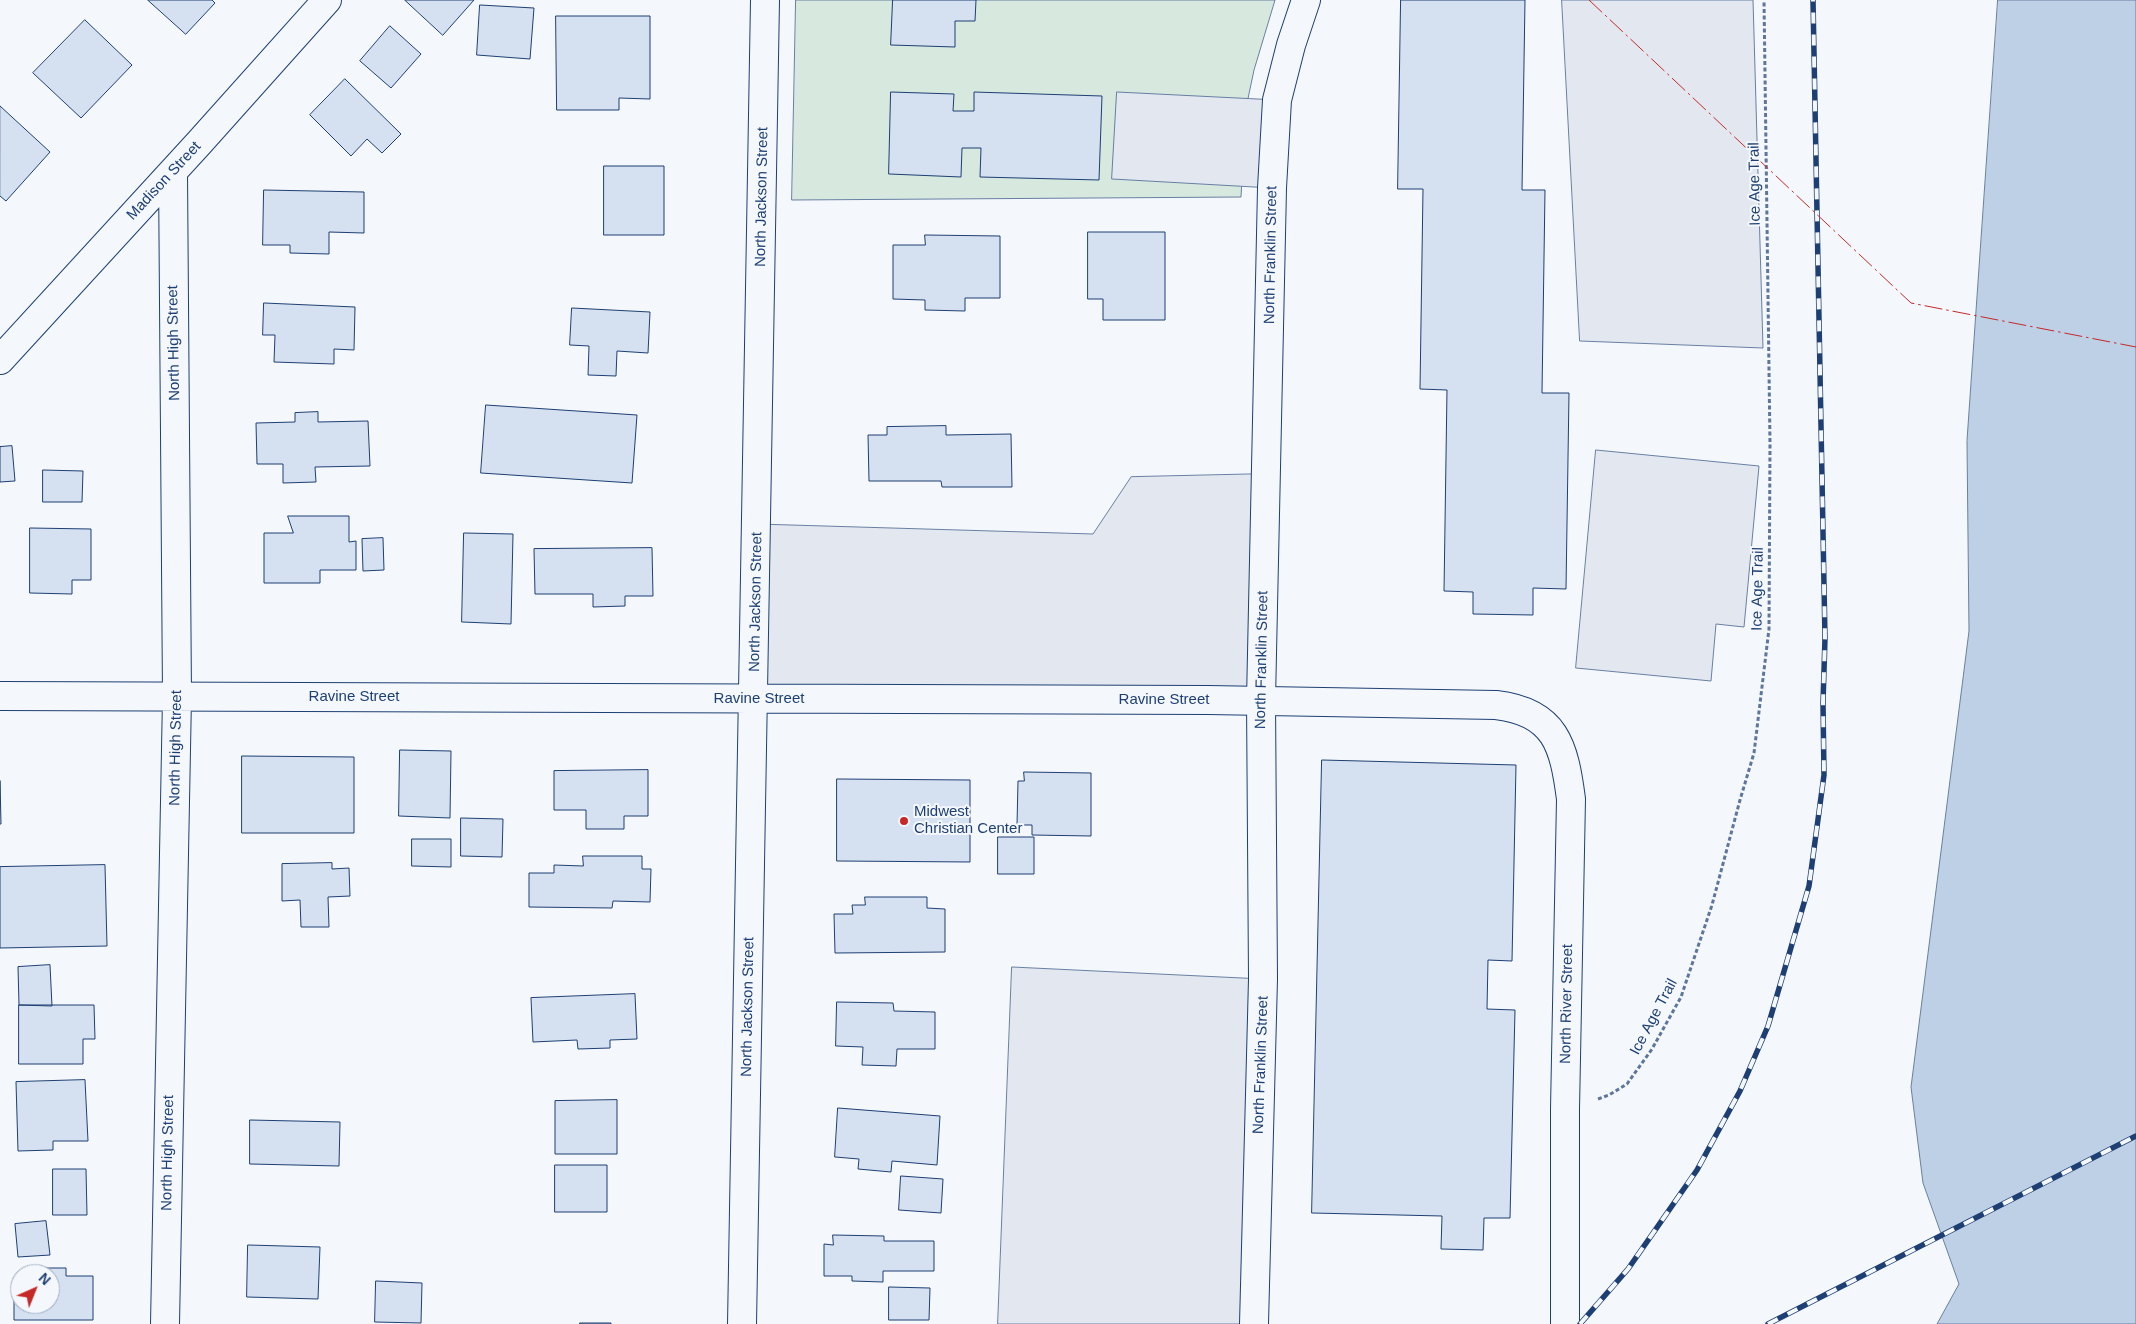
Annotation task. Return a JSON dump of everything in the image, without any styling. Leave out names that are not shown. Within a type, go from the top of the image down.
[{"type":"street","name":"Madison Street","points":[[0,360],[173,172],[327,0]]},
{"type":"street","name":"North Jackson Street","points":[[742,1324],[765,0]]},
{"type":"street","name":"North Franklin Street","points":[[1254,1324],[1263,979],[1261,700],[1272,188],[1277,100],[1291,45],[1306,0]]},
{"type":"street","name":"North High Street","points":[[165,1324],[177,697],[173,172]]},
{"type":"street","name":"Ravine Street","points":[[0,696],[1261,700],[1496,705],[1517,708]]},
{"type":"street","name":"North River Street","points":[[1517,708],[1537,717],[1555,734],[1566,763],[1571,799],[1565,1109],[1565,1324]]},
{"type":"path","name":"Ice Age Trail","points":[[1565,1109],[1609,1095],[1626,1084],[1652,1049],[1680,997],[1712,905],[1754,754],[1769,629],[1770,444],[1764,0]]},
{"type":"shaded area","points":[[796,0],[1275,0],[1254,70],[1246,108],[1241,197],[792,200]]},
{"type":"shaded area","points":[[1562,0],[1753,0],[1763,348],[1580,341]]},
{"type":"shaded area","points":[[1117,92],[1277,100],[1272,188],[1112,179]]},
{"type":"shaded area","points":[[1596,450],[1759,466],[1744,627],[1716,624],[1711,681],[1576,668]]},
{"type":"shaded area","points":[[1266,474],[1261,700],[754,698],[757,524],[1093,534],[1131,477]]},
{"type":"shaded area","points":[[1012,967],[1263,979],[1254,1324],[998,1324]]},
{"type":"water","points":[[1998,0],[2136,0],[2136,1324],[1937,1324],[1959,1284],[1923,1183],[1911,1087],[1969,631],[1967,441]]},
{"type":"building","points":[[148,0],[212,0],[215,3],[186,34]]},
{"type":"building","points":[[405,0],[474,0],[443,35]]},
{"type":"building","points":[[893,0],[976,0],[975,21],[955,21],[955,47],[891,45]]},
{"type":"building","points":[[1401,0],[1525,0],[1522,190],[1545,190],[1542,393],[1569,393],[1566,589],[1533,588],[1533,615],[1473,614],[1473,592],[1444,591],[1447,390],[1420,389],[1423,189],[1398,189]]},
{"type":"building","points":[[480,5],[534,8],[530,59],[477,55]]},
{"type":"building","points":[[556,16],[650,16],[650,99],[619,98],[619,110],[557,110]]},
{"type":"building","points":[[85,20],[132,65],[81,118],[33,73]]},
{"type":"building","points":[[390,26],[421,54],[391,88],[360,61]]},
{"type":"building","points":[[345,79],[401,134],[382,153],[367,139],[351,156],[310,115]]},
{"type":"building","points":[[891,92],[954,94],[953,111],[974,111],[974,92],[1102,96],[1099,180],[980,177],[981,148],[962,148],[961,177],[889,174]]},
{"type":"building","points":[[0,106],[50,152],[6,201],[0,196]]},
{"type":"building","points":[[604,166],[664,166],[664,235],[604,235]]},
{"type":"building","points":[[264,190],[364,192],[364,233],[329,232],[329,254],[290,253],[290,245],[263,245]]},
{"type":"building","points":[[1088,232],[1165,232],[1165,320],[1103,320],[1103,299],[1088,299]]},
{"type":"building","points":[[925,235],[1000,236],[1000,298],[965,298],[965,311],[925,310],[925,300],[893,299],[893,245],[925,245]]},
{"type":"building","points":[[264,303],[355,307],[354,350],[334,349],[334,364],[274,362],[275,335],[263,335]]},
{"type":"building","points":[[572,308],[650,312],[648,353],[617,351],[616,376],[588,375],[589,346],[570,345]]},
{"type":"building","points":[[486,405],[637,415],[632,483],[481,473]]},
{"type":"building","points":[[318,412],[318,422],[368,421],[370,466],[315,467],[316,482],[283,483],[283,464],[257,464],[256,423],[295,422],[295,413]]},
{"type":"building","points":[[946,426],[946,435],[1011,434],[1012,487],[942,487],[941,481],[869,481],[868,435],[887,435],[887,427]]},
{"type":"building","points":[[12,446],[15,481],[0,482],[0,447]]},
{"type":"building","points":[[43,470],[83,471],[82,502],[43,502]]},
{"type":"building","points":[[288,516],[349,516],[349,542],[356,541],[356,570],[320,570],[320,583],[264,583],[264,533],[293,533]]},
{"type":"building","points":[[30,528],[91,529],[91,580],[72,580],[72,594],[30,593]]},
{"type":"building","points":[[464,533],[513,534],[511,624],[462,622]]},
{"type":"building","points":[[383,538],[384,570],[363,571],[362,539]]},
{"type":"building","points":[[652,548],[653,596],[625,596],[625,606],[593,607],[593,594],[535,594],[534,549]]},
{"type":"building","points":[[400,750],[451,751],[450,818],[399,816]]},
{"type":"building","points":[[242,756],[354,757],[354,833],[242,833]]},
{"type":"building","points":[[1322,760],[1516,765],[1512,961],[1488,960],[1487,1009],[1515,1010],[1510,1218],[1484,1218],[1483,1250],[1441,1249],[1442,1216],[1312,1213]]},
{"type":"building","points":[[648,770],[648,816],[624,816],[624,829],[586,829],[586,810],[554,810],[554,771]]},
{"type":"building","points":[[1024,772],[1091,773],[1091,836],[1032,835],[1032,825],[1017,825],[1018,781],[1024,781]]},
{"type":"building","name":"Midwest Christian Center","points":[[837,779],[970,780],[970,862],[837,861]]},
{"type":"building","points":[[0,781],[1,824],[0,824]]},
{"type":"building","points":[[461,818],[503,819],[502,857],[461,856]]},
{"type":"building","points":[[998,837],[1034,837],[1034,874],[998,874]]},
{"type":"building","points":[[412,839],[451,839],[451,867],[412,866]]},
{"type":"building","points":[[583,856],[642,856],[642,869],[651,869],[650,902],[613,901],[612,908],[529,907],[529,873],[554,873],[554,865],[583,866]]},
{"type":"building","points":[[332,863],[332,869],[349,868],[350,896],[328,897],[329,927],[301,927],[300,900],[282,901],[282,864]]},
{"type":"building","points":[[105,865],[107,946],[0,948],[0,867]]},
{"type":"building","points":[[865,897],[927,897],[927,908],[945,909],[945,952],[835,953],[834,914],[853,914],[852,905],[865,905]]},
{"type":"building","points":[[50,965],[52,1006],[19,1005],[18,967]]},
{"type":"building","points":[[635,994],[637,1039],[610,1040],[610,1048],[578,1049],[577,1040],[533,1042],[531,998]]},
{"type":"building","points":[[837,1002],[893,1003],[894,1011],[935,1012],[935,1049],[897,1049],[896,1066],[862,1065],[863,1047],[836,1046]]},
{"type":"building","points":[[19,1005],[94,1005],[95,1039],[83,1039],[83,1064],[19,1064]]},
{"type":"building","points":[[85,1080],[88,1141],[53,1141],[53,1150],[18,1151],[16,1082]]},
{"type":"building","points":[[617,1100],[617,1154],[555,1154],[555,1101]]},
{"type":"building","points":[[838,1108],[940,1116],[937,1165],[892,1161],[891,1172],[858,1169],[859,1159],[835,1157]]},
{"type":"building","points":[[250,1120],[340,1122],[339,1166],[250,1164]]},
{"type":"building","points":[[555,1165],[607,1165],[607,1212],[555,1212]]},
{"type":"building","points":[[53,1169],[86,1169],[87,1215],[53,1215]]},
{"type":"building","points":[[901,1176],[943,1179],[941,1213],[899,1210]]},
{"type":"building","points":[[46,1221],[50,1255],[18,1257],[15,1224]]},
{"type":"building","points":[[833,1235],[884,1236],[884,1241],[934,1241],[934,1271],[883,1271],[883,1282],[852,1281],[852,1276],[824,1276],[824,1244],[833,1245]]},
{"type":"building","points":[[248,1245],[320,1247],[318,1299],[247,1297]]},
{"type":"building","points":[[60,1268],[66,1268],[66,1276],[93,1276],[93,1320],[14,1320],[14,1314],[60,1314]]},
{"type":"building","points":[[376,1281],[422,1283],[421,1323],[375,1322]]},
{"type":"building","points":[[889,1287],[930,1288],[929,1320],[889,1320]]},
{"type":"building","points":[[611,1323],[611,1324],[580,1324]]},
{"type":"railway","points":[[1580,1324],[1628,1269],[1697,1170],[1740,1091],[1768,1026],[1809,886],[1824,775],[1823,703],[1825,638],[1813,0]]},
{"type":"railway","points":[[1768,1324],[2136,1136]]},
{"type":"power","points":[[1589,0],[1911,303],[2136,347]]},
{"type":"place","name":"Midwest Christian Center","points":[[904,821]]}]
